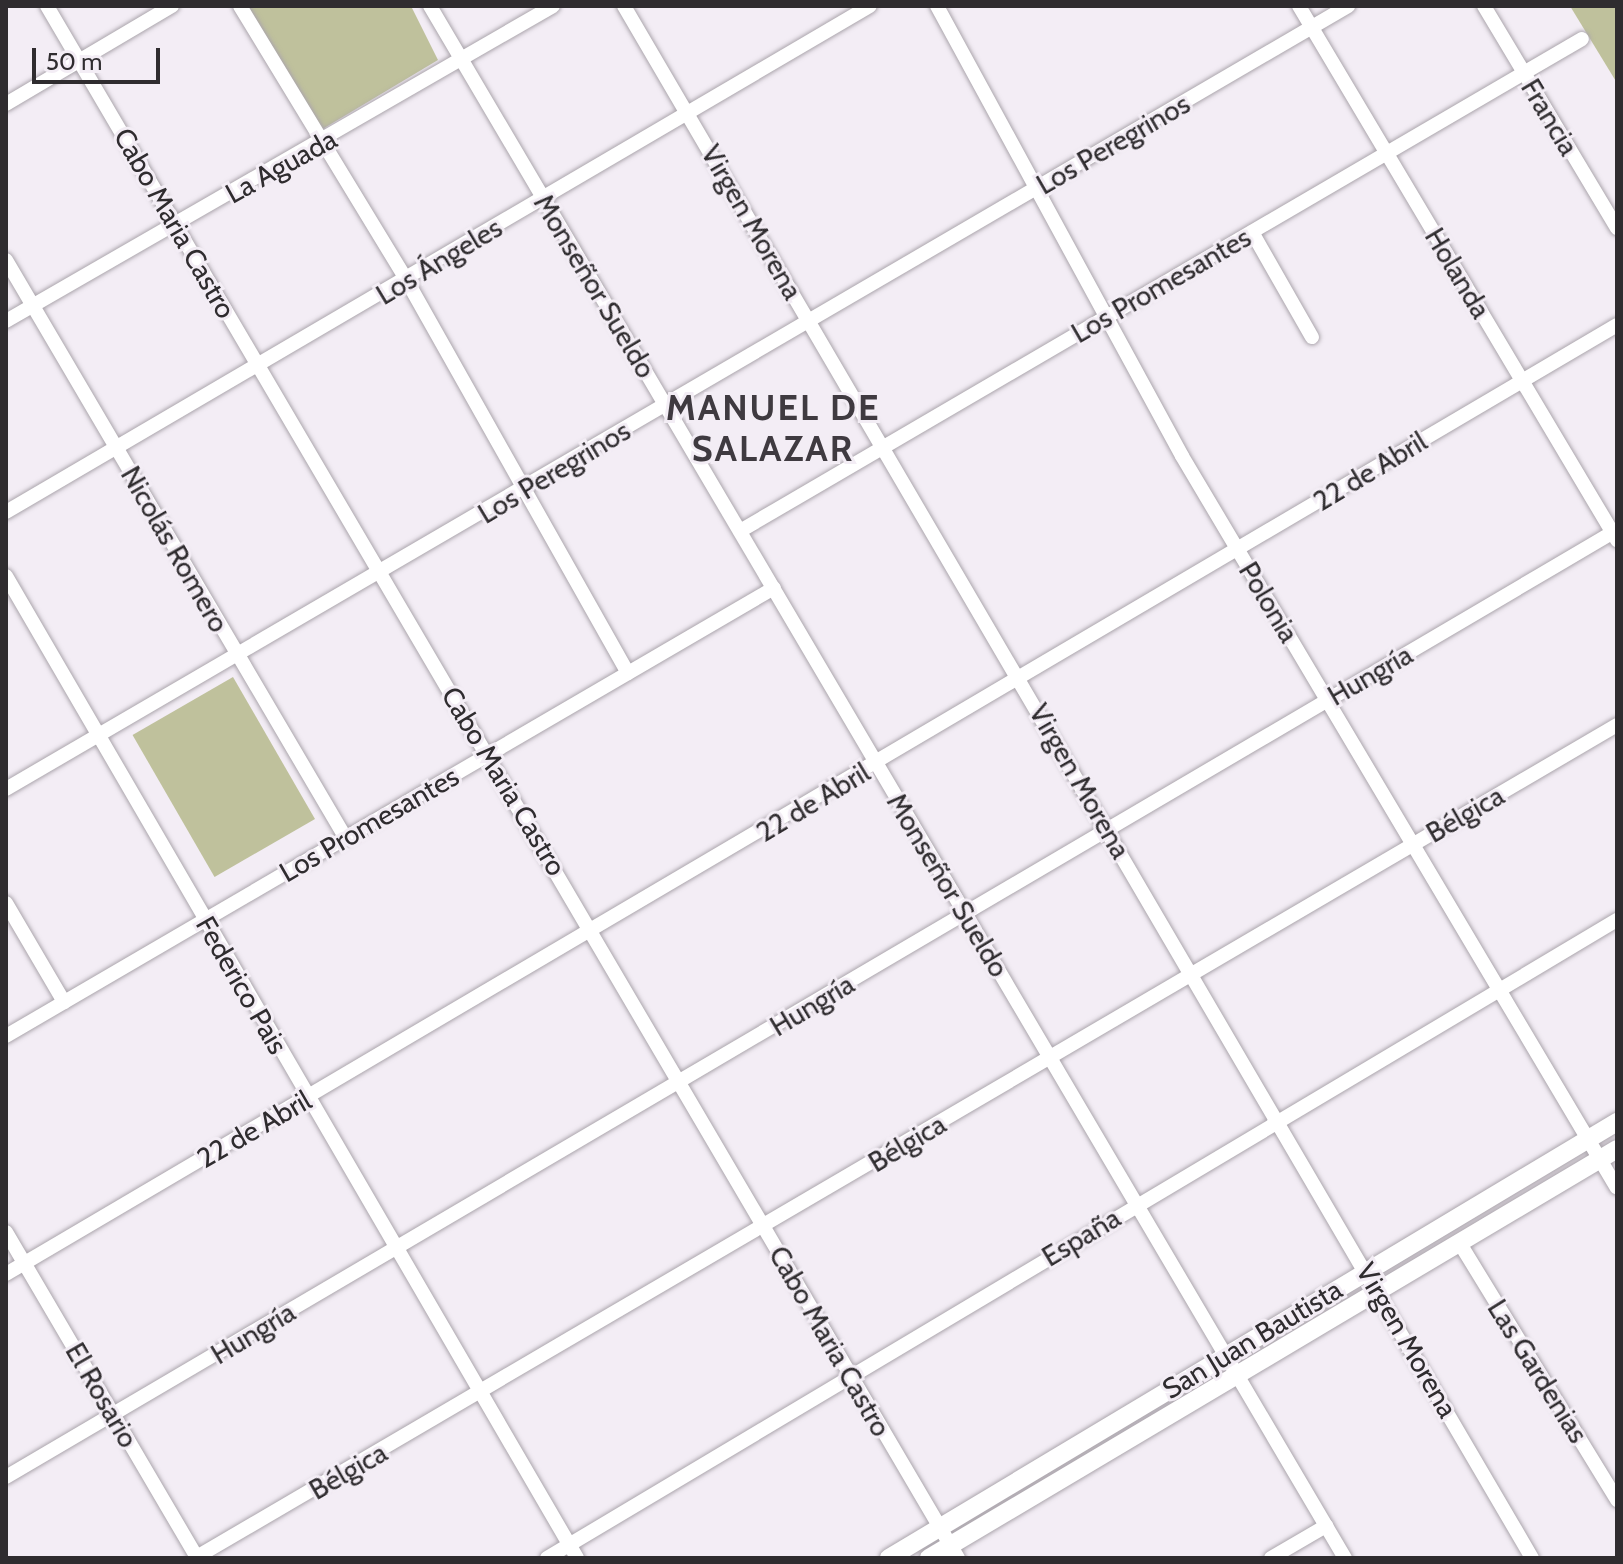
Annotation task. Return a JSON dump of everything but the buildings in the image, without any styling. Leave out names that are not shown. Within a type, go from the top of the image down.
[{"type":"street","name":"Cabo Maria Castro","points":[[47,6],[594,932],[954,1552]]},
{"type":"street","points":[[6,104],[172,6]]},
{"type":"street","points":[[240,6],[321,145],[407,281],[628,673]]},
{"type":"street","name":"Monseñor Sueldo","points":[[430,6],[1345,1558]]},
{"type":"street","name":"La Aguada","points":[[6,321],[321,145],[553,6]]},
{"type":"street","name":"Virgen Morena","points":[[624,6],[1379,1290],[1532,1558]]},
{"type":"street","name":"Los Ángeles","points":[[6,512],[407,281],[870,6]]},
{"type":"street","name":"Polonia","points":[[937,6],[1238,550],[1617,1188]]},
{"type":"street","name":"Holanda","points":[[1299,6],[1616,534]]},
{"type":"street","name":"Los Peregrinos","points":[[6,789],[524,490],[1348,6]]},
{"type":"street","name":"Francia","points":[[1484,6],[1617,228]]},
{"type":"street","name":"Los Promesantes","points":[[740,531],[1582,39]]},
{"type":"street","points":[[1252,232],[1312,337]]},
{"type":"street","name":"Nicolás Romero","points":[[6,260],[345,837]]},
{"type":"street","name":"22 de Abril","points":[[6,1274],[594,932],[1617,325]]},
{"type":"street","name":"Hungría","points":[[6,1477],[115,1417],[395,1247],[680,1084],[1108,828],[1616,534]]},
{"type":"street","name":"Federico Pais","points":[[6,576],[96,736],[574,1551]]},
{"type":"street","name":"Los Promesantes","points":[[6,1036],[774,588]]},
{"type":"street","name":"Bélgica","points":[[196,1558],[764,1228],[1617,725]]},
{"type":"street","points":[[6,903],[64,1002]]},
{"type":"street","name":"España","points":[[547,1558],[574,1551],[851,1377],[1136,1204],[1617,920]]},
{"type":"street","name":"San Juan Bautista","points":[[889,1558],[1617,1122]]},
{"type":"street","name":"San Juan Bautista","points":[[929,1558],[954,1552],[1236,1374],[1617,1149]]},
{"type":"street","name":"El Rosario","points":[[6,1232],[196,1558]]},
{"type":"street","name":"Las Gardenias","points":[[1459,1242],[1617,1500]]},
{"type":"street","points":[[1271,1558],[1326,1526]]},
{"type":"green space","points":[[244,6],[411,6],[438,60],[321,130]]},
{"type":"green space","points":[[1570,6],[1617,6],[1617,83]]},
{"type":"green space","points":[[233,677],[315,819],[215,877],[133,735]]},
{"type":"district","name":"MANUEL DE SALAZAR","points":[[773,428]]}]
